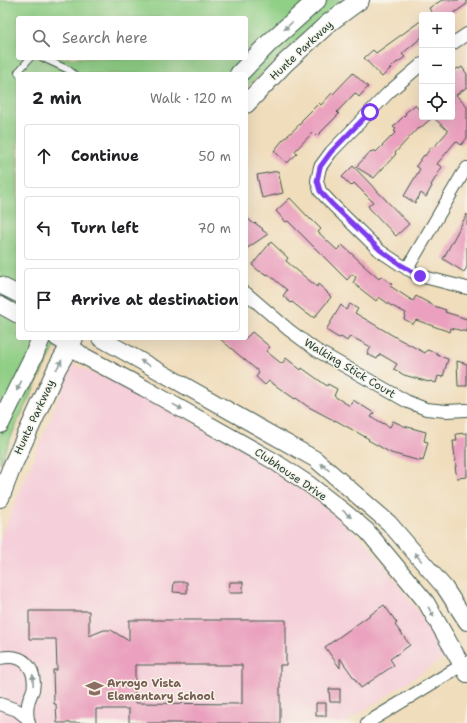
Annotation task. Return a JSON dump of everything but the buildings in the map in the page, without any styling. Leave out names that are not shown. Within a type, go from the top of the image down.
[{"type":"main road","points":[[241,72],[268,44],[317,0]]},
{"type":"main road","name":"Hunte Parkway","points":[[248,102],[285,63],[330,22],[360,0]]},
{"type":"main road","points":[[0,424],[40,340]]},
{"type":"main road","name":"Hunte Parkway","points":[[0,498],[14,462],[57,368],[67,341]]},
{"type":"street","points":[[455,42],[467,34]]},
{"type":"street","points":[[419,67],[389,92],[331,152],[320,167],[317,181],[320,191],[380,250],[407,269],[420,276],[467,288]]},
{"type":"street","points":[[407,269],[462,174],[467,168]]},
{"type":"street","points":[[0,285],[16,293]]},
{"type":"street","name":"Walking Stick Court","points":[[248,296],[316,350],[408,402],[426,409],[446,411],[467,410]]},
{"type":"street","points":[[0,305],[16,315]]},
{"type":"street","name":"Clubhouse Drive","points":[[104,340],[315,459],[389,523],[445,588],[467,622]]},
{"type":"street","name":"Clubhouse Drive","points":[[67,341],[82,355],[272,460],[342,510],[367,531],[426,602],[465,667]]},
{"type":"street","points":[[0,658],[8,656],[16,657],[29,666],[33,674],[33,690],[27,706],[28,721]]},
{"type":"street","points":[[367,723],[465,667]]},
{"type":"street","points":[[0,704],[17,710],[28,721]]},
{"type":"lane","points":[[18,72],[28,60]]},
{"type":"lane","points":[[47,60],[72,72]]},
{"type":"shaded area","points":[[73,364],[115,382],[251,453],[307,492],[368,544],[450,654],[346,723],[0,723],[0,539]]},
{"type":"green space","points":[[0,0],[344,0],[294,43],[248,86],[248,72],[16,72],[16,340],[59,340],[13,432],[0,464]]},
{"type":"place","name":"Arroyo Vista Elementary School","points":[[94,689]]},
{"type":"route","points":[[370,112],[331,152],[320,167],[317,181],[320,191],[380,250],[407,269],[420,276]]}]
